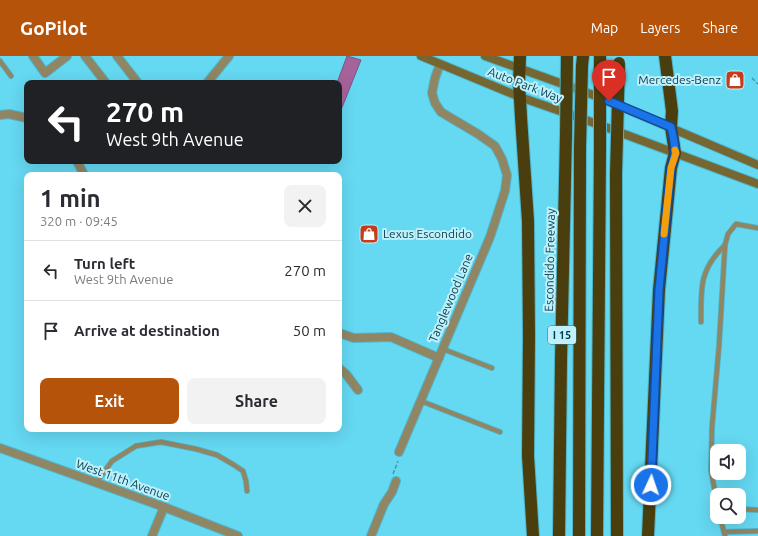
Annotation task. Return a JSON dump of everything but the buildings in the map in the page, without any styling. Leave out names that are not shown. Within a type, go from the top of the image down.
[{"type":"highway","name":"Escondido Freeway","points":[[559,536],[567,56]]},
{"type":"highway","points":[[597,536],[600,56]]},
{"type":"highway","points":[[648,536],[659,290],[671,168],[676,153],[671,127],[672,111],[665,56]]},
{"type":"highway","points":[[617,536],[616,174],[619,60]]},
{"type":"highway","points":[[580,536],[580,147],[582,61]]},
{"type":"highway","points":[[520,62],[520,97],[528,221],[528,456],[533,536]]},
{"type":"main road","name":"Auto Park Way","points":[[421,56],[520,97],[758,184]]},
{"type":"main road","name":"Auto Park Way","points":[[485,56],[520,62],[758,165]]},
{"type":"street","points":[[33,56],[45,73],[68,56]]},
{"type":"street","points":[[85,56],[104,80]]},
{"type":"street","points":[[117,56],[136,80]]},
{"type":"street","points":[[210,80],[229,56]]},
{"type":"street","name":"Tanglewood Lane","points":[[399,452],[490,236],[504,192],[506,175],[502,159],[494,146],[478,134],[441,112],[435,103],[432,93],[440,64]]},
{"type":"street","points":[[0,115],[9,114],[24,117]]},
{"type":"street","points":[[342,334],[354,338],[391,337],[439,358]]},
{"type":"street","points":[[342,371],[358,390]]},
{"type":"street","name":"West 11th Avenue","points":[[0,448],[164,507],[238,536]]},
{"type":"street","points":[[372,536],[384,504],[396,481]]},
{"type":"street","points":[[152,536],[164,507]]},
{"type":"lane","points":[[0,61],[11,76]]},
{"type":"lane","points":[[714,488],[711,471],[712,427],[719,346],[725,245],[728,234],[736,224],[758,228]]},
{"type":"lane","points":[[701,322],[701,298],[704,274],[712,259],[725,245]]},
{"type":"lane","points":[[443,349],[492,368]]},
{"type":"lane","points":[[421,401],[500,432]]},
{"type":"lane","points":[[96,483],[112,461],[136,446],[161,442],[196,449],[229,462],[243,471],[247,491]]},
{"type":"lane","points":[[746,509],[758,510]]},
{"type":"lane","points":[[722,524],[724,534],[758,531]]},
{"type":"path","points":[[752,78],[758,84]]},
{"type":"path","points":[[396,481],[393,476],[398,462],[399,452]]},
{"type":"shaded area","points":[[347,56],[361,60],[342,108],[342,80],[338,80]]},
{"type":"slow traffic","points":[[664,234],[671,168],[676,153],[675,150]]},
{"type":"place","name":"Mercedes-Benz","points":[[735,80]]},
{"type":"place","name":"Lexus Escondido","points":[[369,234]]},
{"type":"route","points":[[609,101],[671,127],[676,153],[671,168],[659,290],[651,485]]}]
